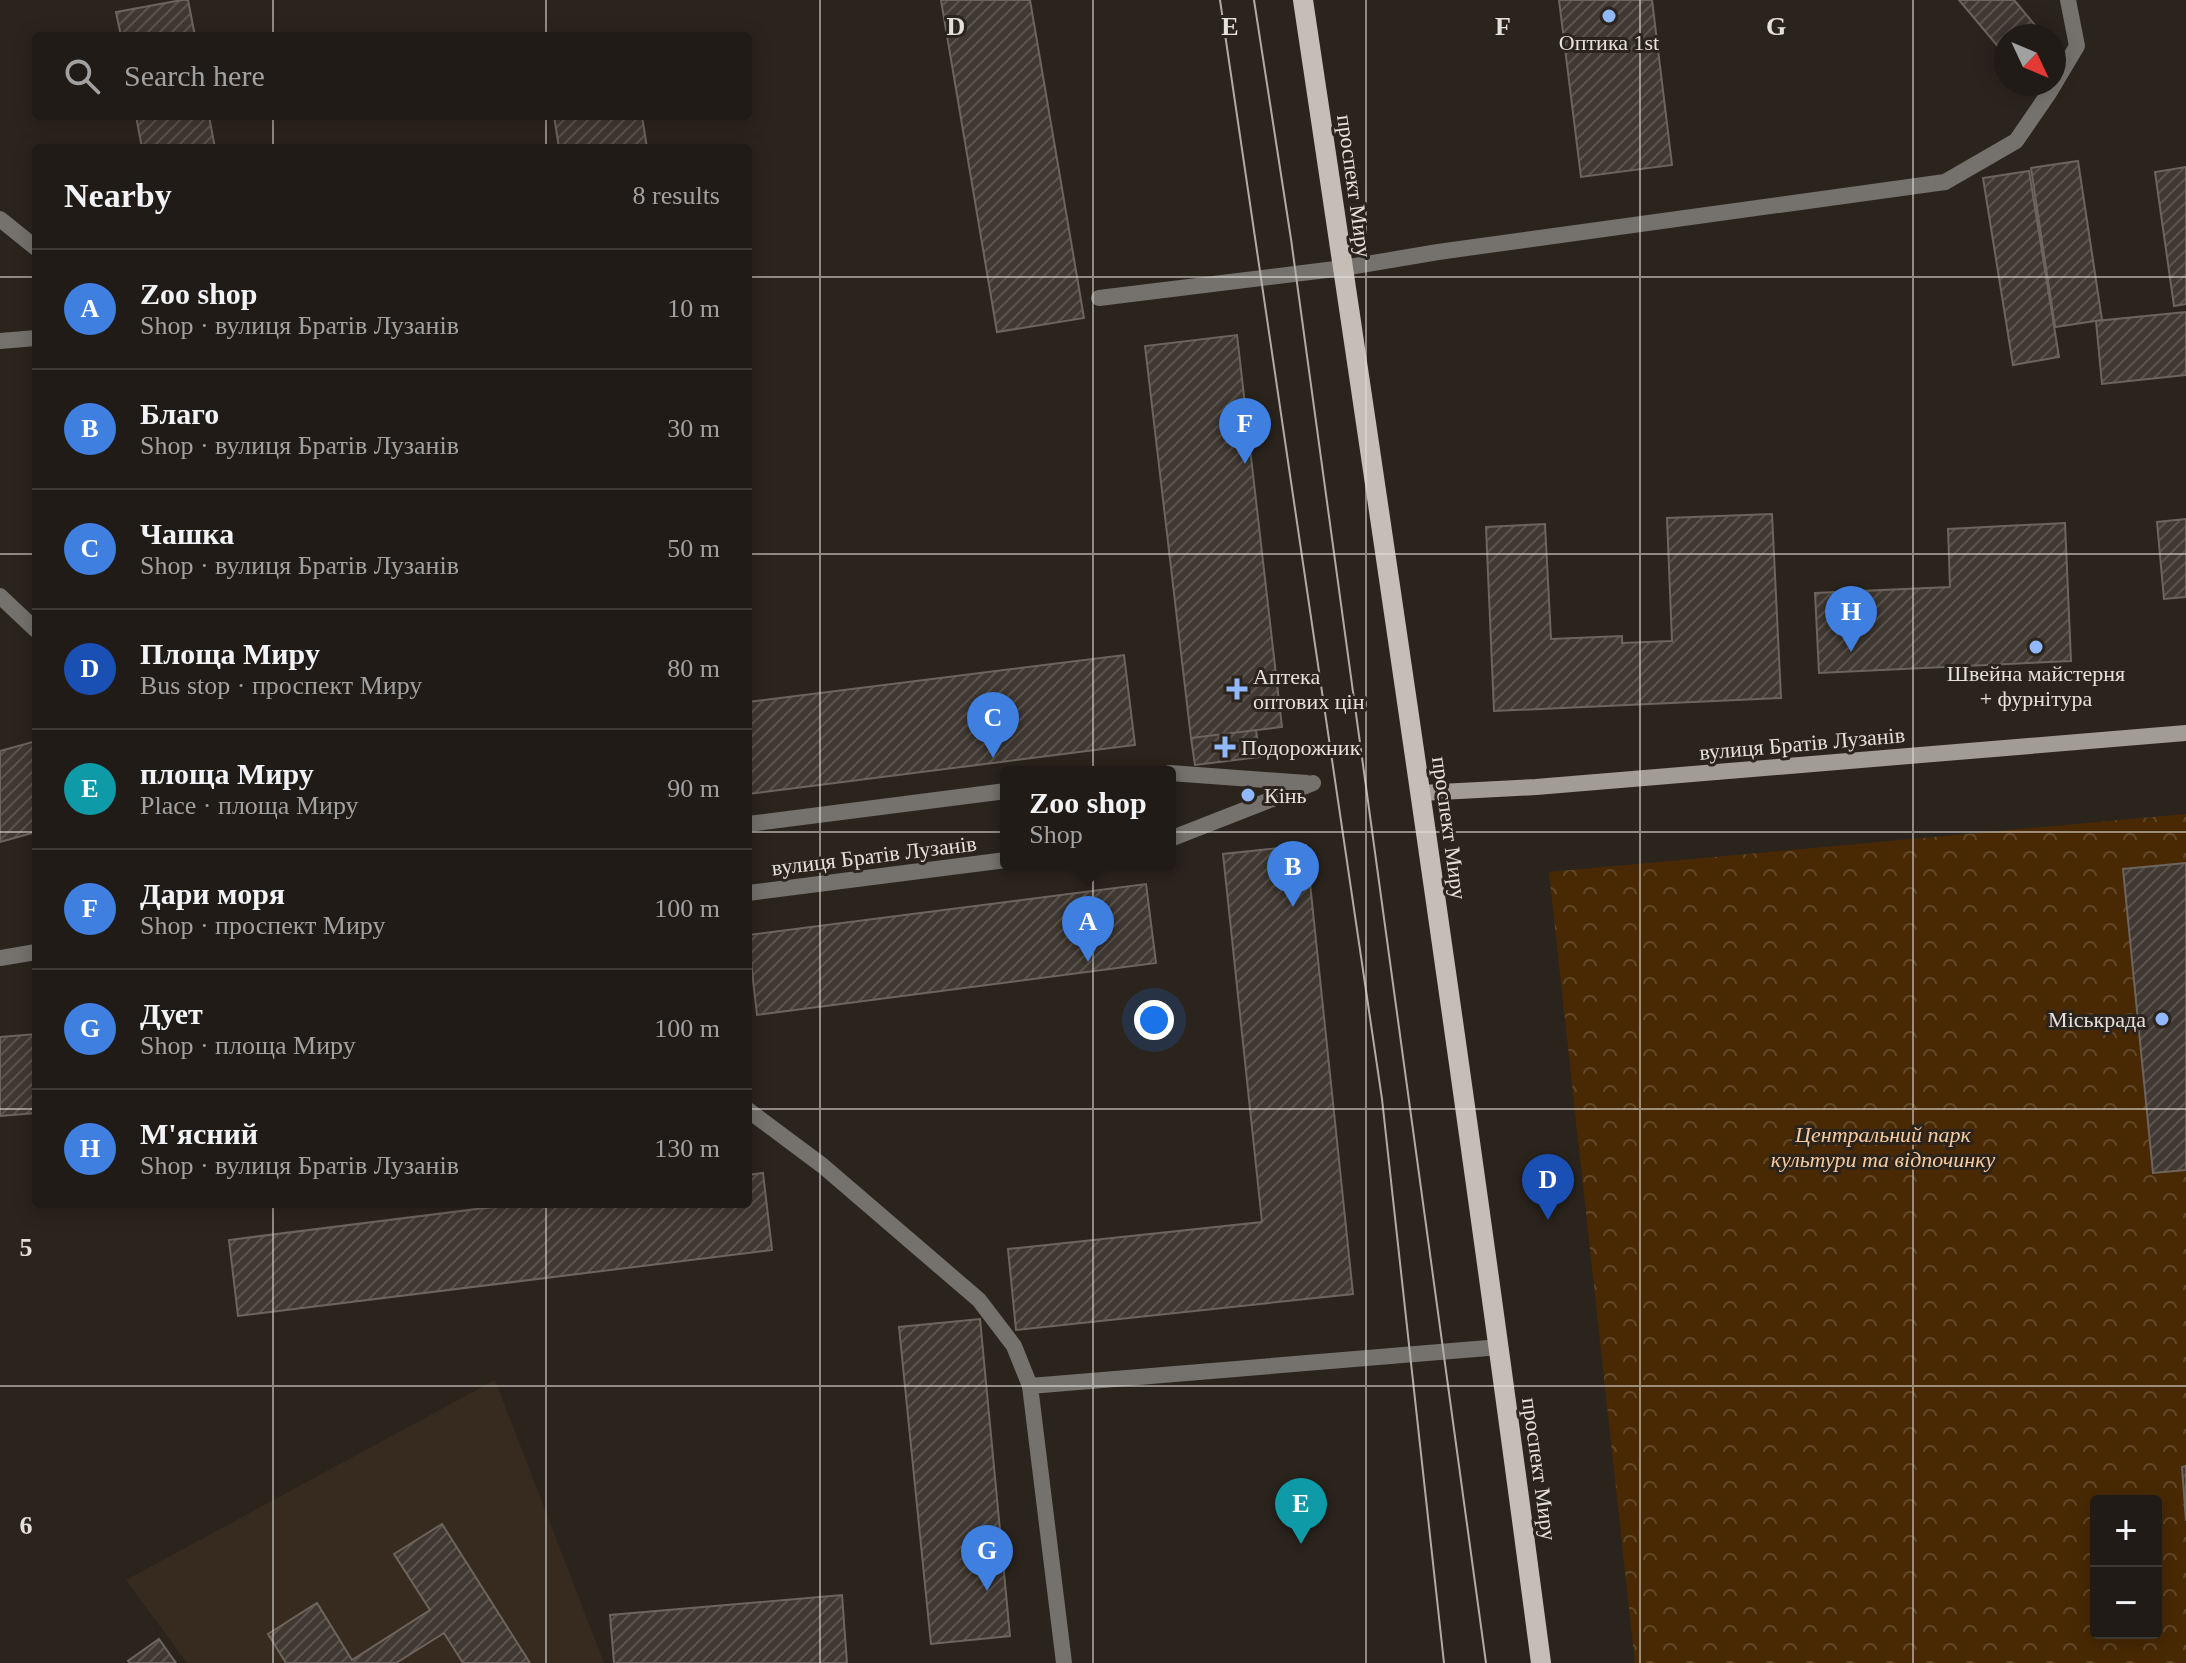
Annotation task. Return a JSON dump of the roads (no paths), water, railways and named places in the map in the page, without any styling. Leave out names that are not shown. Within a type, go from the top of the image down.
[{"type":"main road","name":"проспект Миру","points":[[1303,0],[1421,793],[1500,1347],[1541,1663]]},
{"type":"main road","name":"вулиця Братів Лузанів","points":[[1421,793],[1552,786],[2186,733]]},
{"type":"street","points":[[1099,298],[1343,268],[1438,252],[1945,182],[2016,141],[2049,93],[2077,46],[2068,0]]},
{"type":"street","points":[[0,219],[32,245]]},
{"type":"street","points":[[0,341],[32,338]]},
{"type":"street","points":[[0,596],[32,626]]},
{"type":"street","points":[[1176,773],[1313,783],[1176,837]]},
{"type":"street","name":"вулиця Братів Лузанів","points":[[752,823],[1000,792]]},
{"type":"street","name":"вулиця Братів Лузанів","points":[[752,892],[1000,861]]},
{"type":"street","points":[[0,958],[32,953]]},
{"type":"street","points":[[752,1113],[823,1166],[979,1300],[1014,1346],[1030,1386],[1064,1663]]},
{"type":"street","points":[[1030,1386],[1500,1347]]},
{"type":"tram line","points":[[1220,0],[1382,1099],[1444,1663]]},
{"type":"tram line","points":[[1254,0],[1291,239],[1486,1663]]},
{"type":"place","name":"Оптика 1st","points":[[1609,16]]},
{"type":"place","name":"Дари моря","points":[[1245,464]]},
{"type":"place","name":"Швейна майстерня + фурнітура","points":[[2036,647]]},
{"type":"place","name":"М'ясний","points":[[1851,652]]},
{"type":"place","name":"Аптека оптових цін","points":[[1237,689]]},
{"type":"place","name":"Подорожник","points":[[1225,747]]},
{"type":"place","name":"Чашка","points":[[993,758]]},
{"type":"place","name":"Кінь","points":[[1248,795]]},
{"type":"place","name":"Благо","points":[[1293,907]]},
{"type":"place","name":"Zoo shop","points":[[1088,962]]},
{"type":"place","name":"Міськрада","points":[[2162,1019]]},
{"type":"place","name":"Площа Миру","points":[[1548,1220]]},
{"type":"place","name":"площа Миру","points":[[1301,1544]]},
{"type":"place","name":"Дует","points":[[987,1591]]},
{"type":"park label","name":"Центральний парк культури та відпочинку","points":[[1883,1146]]}]
